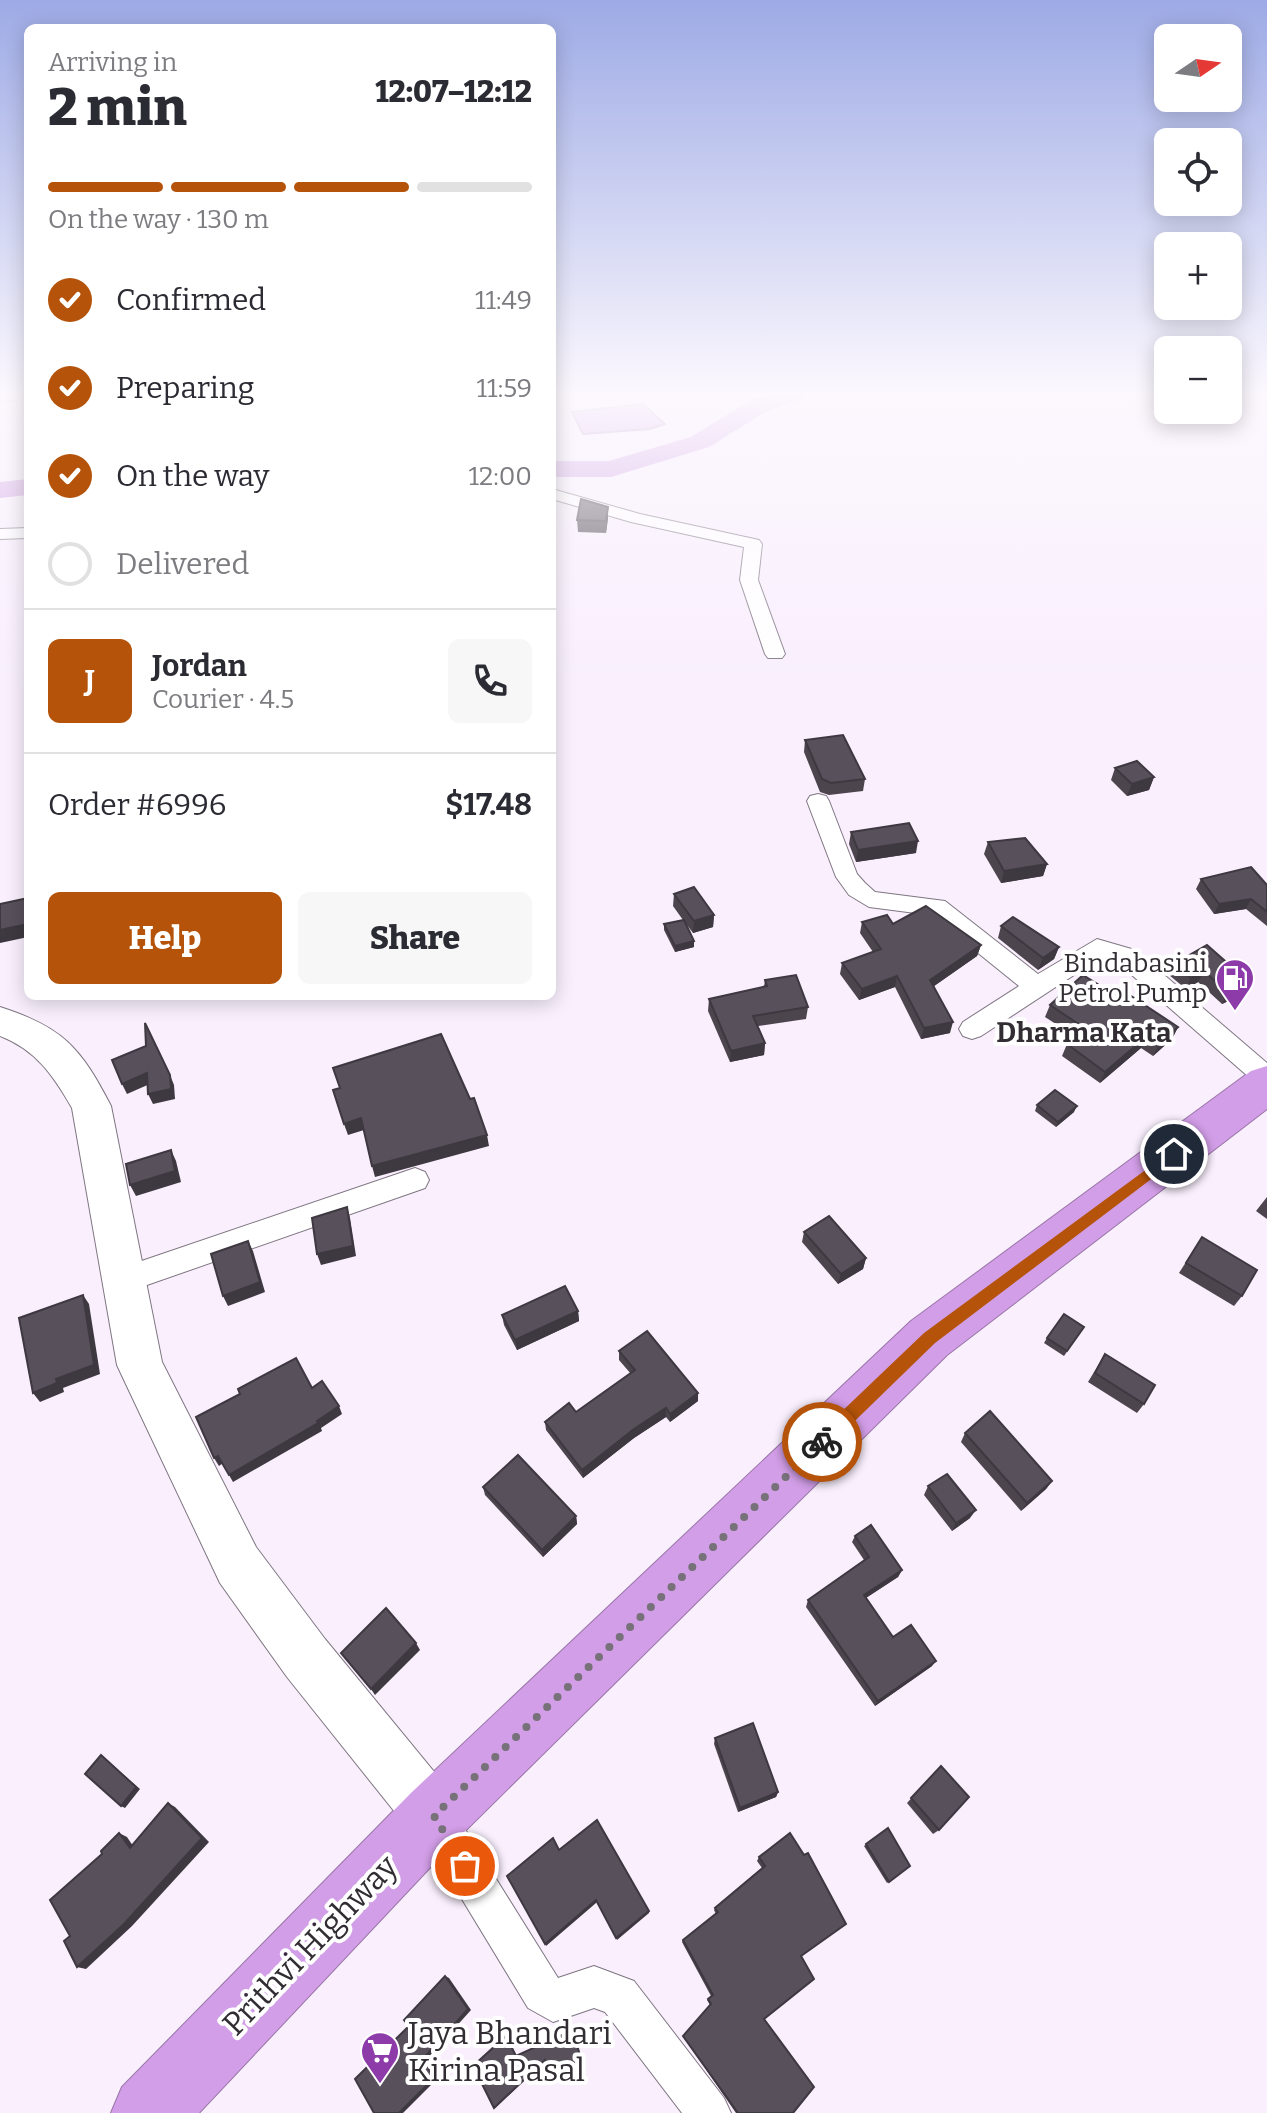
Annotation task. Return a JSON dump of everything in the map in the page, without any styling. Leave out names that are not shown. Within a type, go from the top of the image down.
[{"type":"highway","name":"Prithvi Highway","points":[[148,2113],[434,1816],[929,1338],[1267,1084]]},
{"type":"main road","points":[[0,1021],[34,1034],[65,1062],[91,1106],[140,1365],[238,1565],[306,1658],[434,1816]]},
{"type":"street","points":[[556,495],[637,518],[753,544],[749,580],[775,654]]},
{"type":"street","points":[[0,534],[24,533]]},
{"type":"street","points":[[818,801],[847,877],[857,889],[869,899],[937,907],[1036,986]]},
{"type":"street","points":[[972,1029],[1097,948],[1126,956],[1267,1078]]},
{"type":"street","points":[[124,1280],[415,1180]]},
{"type":"street","points":[[434,1816],[543,1993],[553,2001],[594,1987],[619,1996],[709,2113]]},
{"type":"building","points":[[581,499],[608,507],[606,521],[577,520]]},
{"type":"building","points":[[843,735],[865,779],[831,783],[822,779],[805,740]]},
{"type":"building","points":[[1137,761],[1154,777],[1132,784],[1115,768]]},
{"type":"building","points":[[909,823],[918,841],[858,850],[851,832]]},
{"type":"building","points":[[1025,838],[1047,864],[1004,871],[988,842]]},
{"type":"building","points":[[1251,867],[1267,885],[1267,912],[1251,899],[1219,904],[1201,879]]},
{"type":"building","points":[[694,887],[714,915],[694,921],[674,894]]},
{"type":"building","points":[[24,899],[24,925],[0,930],[0,904]]},
{"type":"building","points":[[926,906],[981,945],[930,980],[953,1022],[924,1028],[897,976],[862,989],[842,963],[881,949],[862,922],[887,915],[893,924]]},
{"type":"building","points":[[1013,917],[1059,947],[1043,958],[1001,926]]},
{"type":"building","points":[[684,920],[694,941],[675,946],[664,924]]},
{"type":"building","points":[[1207,945],[1250,983],[1228,993],[1204,971],[1191,978],[1174,964]]},
{"type":"building","points":[[796,975],[808,1007],[753,1016],[765,1043],[731,1051],[709,999],[767,986],[765,980]]},
{"type":"building","points":[[1083,975],[1125,1001],[1131,996],[1178,1027],[1159,1044],[1147,1036],[1105,1072],[1067,1044],[1086,1029],[1050,1005]]},
{"type":"building","points":[[145,1023],[170,1075],[171,1089],[148,1094],[147,1073],[122,1084],[112,1060],[146,1046]]},
{"type":"building","points":[[441,1034],[470,1099],[474,1098],[487,1135],[372,1166],[361,1118],[344,1124],[333,1090],[340,1088],[333,1068]]},
{"type":"building","points":[[1055,1090],[1077,1106],[1058,1122],[1037,1105]]},
{"type":"building","points":[[171,1150],[175,1171],[130,1185],[126,1164]]},
{"type":"building","points":[[347,1207],[353,1246],[317,1254],[312,1218]]},
{"type":"building","points":[[829,1216],[866,1258],[841,1274],[804,1232]]},
{"type":"building","points":[[1202,1237],[1257,1270],[1242,1296],[1186,1263]]},
{"type":"building","points":[[248,1241],[260,1282],[223,1296],[211,1254]]},
{"type":"building","points":[[565,1286],[578,1311],[515,1340],[502,1315]]},
{"type":"building","points":[[83,1295],[94,1365],[56,1379],[57,1383],[33,1393],[19,1318]]},
{"type":"building","points":[[1064,1314],[1084,1327],[1067,1351],[1047,1338]]},
{"type":"building","points":[[647,1331],[698,1393],[670,1414],[666,1408],[634,1429],[582,1470],[545,1422],[569,1403],[576,1412],[635,1370],[619,1351]]},
{"type":"building","points":[[1105,1354],[1155,1385],[1144,1404],[1095,1373]]},
{"type":"building","points":[[296,1358],[312,1388],[322,1381],[339,1406],[318,1423],[229,1475],[218,1456],[214,1458],[196,1417],[240,1394],[238,1389]]},
{"type":"building","points":[[990,1411],[1052,1481],[1027,1503],[965,1433]]},
{"type":"building","points":[[518,1455],[576,1516],[542,1550],[483,1487]]},
{"type":"building","points":[[947,1474],[976,1510],[956,1523],[928,1486]]},
{"type":"building","points":[[871,1525],[902,1570],[864,1595],[893,1637],[911,1625],[936,1661],[878,1701],[808,1600],[869,1557],[855,1536]]},
{"type":"building","points":[[386,1608],[416,1643],[371,1689],[341,1653]]},
{"type":"building","points":[[753,1723],[778,1792],[740,1808],[715,1738]]},
{"type":"building","points":[[101,1755],[136,1787],[121,1806],[85,1774]]},
{"type":"building","points":[[941,1766],[969,1797],[939,1830],[911,1798]]},
{"type":"building","points":[[168,1803],[202,1838],[124,1924],[77,1967],[64,1941],[70,1936],[50,1900],[102,1854],[101,1851],[119,1833],[130,1848]]},
{"type":"building","points":[[597,1820],[649,1911],[616,1938],[596,1900],[545,1944],[507,1876],[553,1838],[559,1850]]},
{"type":"building","points":[[888,1828],[910,1866],[889,1882],[866,1844]]},
{"type":"building","points":[[790,1833],[804,1855],[808,1853],[846,1924],[801,1956],[814,1979],[764,2019],[814,2087],[793,2113],[738,2113],[683,2036],[711,2004],[708,1999],[713,1995],[683,1940],[718,1912],[715,1908],[765,1866],[759,1857]]},
{"type":"building","points":[[445,1976],[468,2009],[423,2059],[434,2078],[399,2113],[374,2113],[355,2079],[409,2026],[404,2020]]},
{"type":"building","points":[[573,2030],[582,2063],[549,2078],[545,2060],[494,2108],[473,2066],[506,2036],[516,2056]]},
{"type":"way so far","points":[[465,1866],[434,1816],[822,1442]]},
{"type":"place","name":"Bindabasini Petrol Pump","points":[[1235,1012]]},
{"type":"place","name":"Jaya Bhandari Kirina Pasal","points":[[380,2085]]},
{"type":"district","name":"Dharma Kata","points":[[1084,1032]]},
{"type":"route","points":[[822,1442],[929,1338],[1174,1154]]}]
